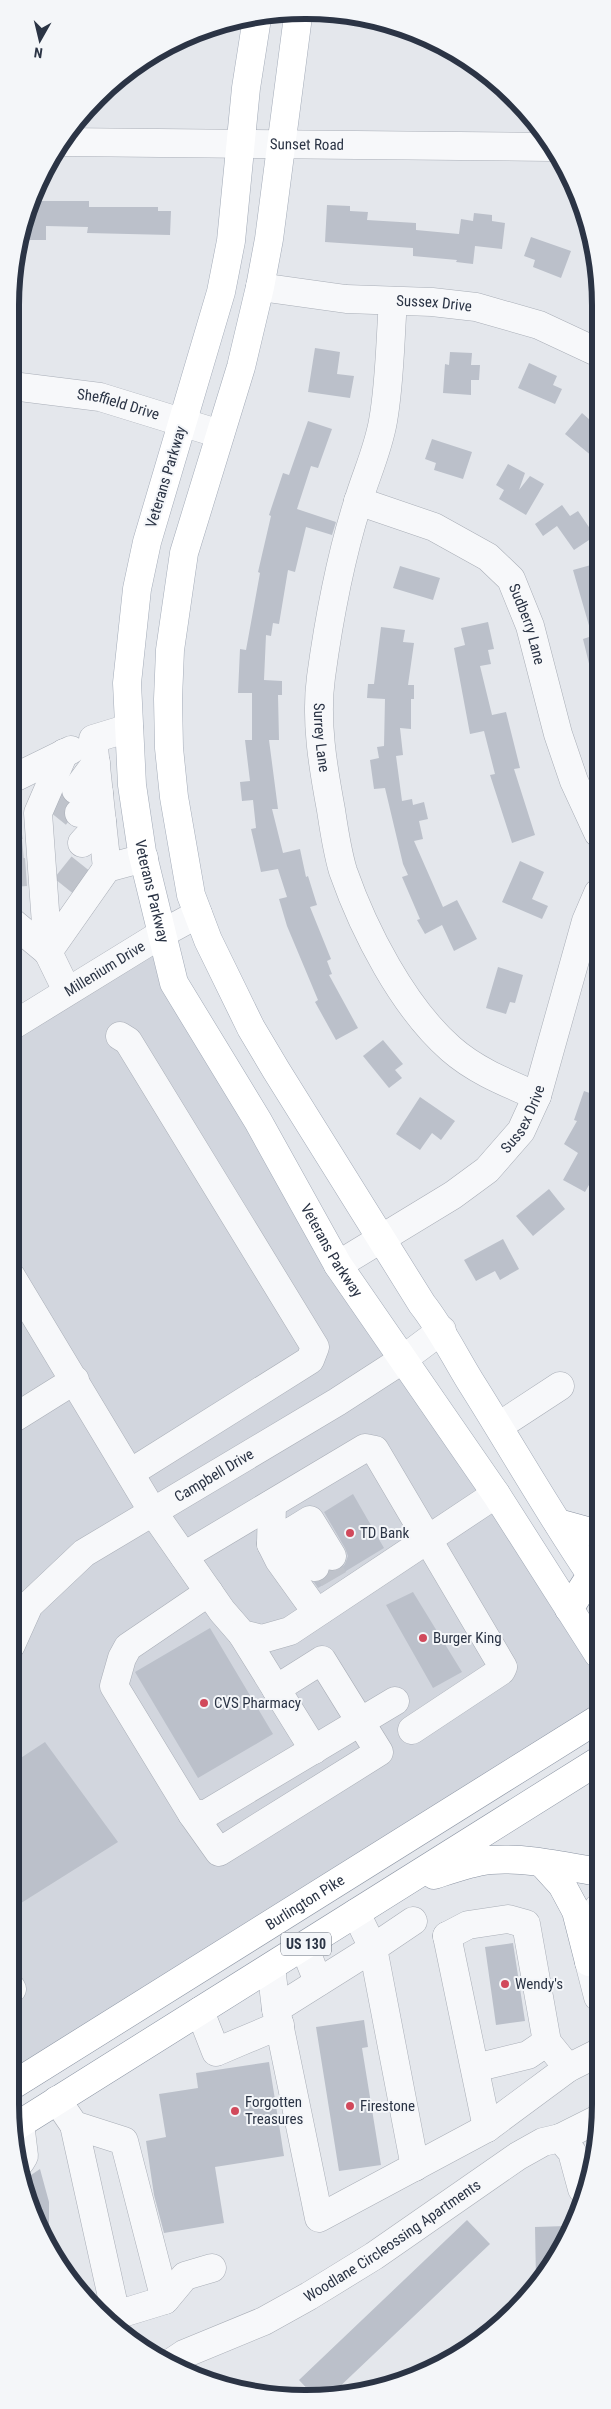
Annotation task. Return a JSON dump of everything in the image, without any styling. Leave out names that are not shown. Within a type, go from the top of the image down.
[{"type":"main road","points":[[298,19],[270,230],[260,287],[241,367],[184,553],[170,650],[169,748],[174,797],[192,895],[208,940],[252,1028],[422,1304],[442,1330],[445,1340],[558,1523],[592,1570]]},
{"type":"main road","name":"Veterans Parkway","points":[[256,23],[246,88],[231,241],[221,292],[147,542],[136,589],[126,683],[133,793],[144,858],[174,983],[258,1121],[338,1265],[496,1494],[592,1645]]},
{"type":"main road","points":[[558,1523],[592,1532]]},
{"type":"main road","points":[[569,1609],[592,1581]]},
{"type":"main road","name":"Burlington Pike","points":[[19,2081],[592,1723]]},
{"type":"main road","name":"US 130","points":[[19,2124],[592,1765]]},
{"type":"main road","points":[[392,1890],[457,1867],[490,1860],[542,1863],[592,1871]]},
{"type":"main road","points":[[542,1863],[562,1885],[576,1911],[589,1962]]},
{"type":"street","name":"Sunset Road","points":[[70,142],[545,147]]},
{"type":"street","name":"Sussex Drive","points":[[260,287],[346,299],[439,303],[476,307],[539,325],[592,350]]},
{"type":"street","name":"Surrey Lane","points":[[393,301],[384,421],[376,454],[358,501],[335,589],[320,680],[320,741],[337,846],[343,871],[373,940],[404,993],[436,1034],[452,1050],[482,1071],[537,1096]]},
{"type":"street","name":"Sheffield Drive","points":[[19,387],[100,397],[220,434]]},
{"type":"street","name":"Sudberry Lane","points":[[358,501],[434,527],[488,558],[511,579],[530,626],[558,734],[574,781],[592,820]]},
{"type":"street","points":[[19,776],[64,753],[95,751],[129,728]]},
{"type":"street","points":[[48,952],[58,845],[95,751]]},
{"type":"street","points":[[48,952],[58,845],[38,813],[64,753]]},
{"type":"street","points":[[58,845],[133,793]]},
{"type":"street","points":[[58,845],[144,858]]},
{"type":"street","name":"Sussex Drive","points":[[338,1265],[453,1194],[487,1170],[521,1130],[537,1096],[586,921],[592,907]]},
{"type":"street","name":"Millenium Drive","points":[[19,1022],[162,933],[198,914]]},
{"type":"street","points":[[19,928],[48,952],[67,991]]},
{"type":"street","points":[[120,1036],[128,1041],[314,1347],[310,1360],[130,1473]]},
{"type":"street","points":[[19,1289],[153,1512],[209,1592],[242,1634],[314,1750]]},
{"type":"street","name":"Campbell Drive","points":[[20,1610],[84,1553],[337,1402],[402,1360],[442,1330]]},
{"type":"street","points":[[19,1415],[75,1380]]},
{"type":"street","points":[[499,1426],[560,1386]]},
{"type":"street","points":[[184,1556],[286,1527],[365,1448],[375,1450],[503,1667],[502,1671],[412,1730]]},
{"type":"street","points":[[286,1527],[279,1560],[312,1606],[333,1583],[427,1539],[496,1494]]},
{"type":"street","points":[[286,1527],[333,1583]]},
{"type":"street","points":[[242,1634],[262,1639],[290,1631],[333,1583]]},
{"type":"street","points":[[209,1592],[128,1647],[122,1658],[114,1686],[192,1814],[219,1852],[380,1752],[322,1660],[276,1689]]},
{"type":"street","points":[[192,1814],[206,1814],[395,1701]]},
{"type":"street","points":[[392,1890],[413,1921],[447,1936],[468,1926],[508,1919],[526,1924],[547,2042],[568,2068]]},
{"type":"street","points":[[356,1913],[373,1948],[415,2166]]},
{"type":"street","points":[[200,2011],[216,2052],[278,2017],[318,1982],[413,1921]]},
{"type":"street","points":[[447,1936],[487,2128]]},
{"type":"street","points":[[592,1940],[589,1962],[592,1974]]},
{"type":"street","points":[[304,1946],[318,1982]]},
{"type":"street","points":[[271,1966],[278,2017],[319,2218],[487,2128],[568,2068],[592,2055]]},
{"type":"street","points":[[475,2068],[528,2055],[547,2042]]},
{"type":"street","points":[[19,2071],[49,2063]]},
{"type":"street","points":[[57,2100],[74,2125],[116,2315],[165,2300],[184,2276],[212,2268]]},
{"type":"street","name":"Woodlane Circleossing Apartments","points":[[176,2359],[184,2354],[264,2321],[301,2300],[374,2256],[518,2156],[543,2142],[560,2138],[592,2123]]},
{"type":"street","points":[[74,2125],[124,2141],[165,2300]]},
{"type":"street","points":[[560,2138],[572,2152],[580,2184]]},
{"type":"street","points":[[21,2140],[24,2157]]},
{"type":"shaded area","points":[[163,933],[174,983],[592,1645],[592,1723],[19,2081],[19,1026]]},
{"type":"building","points":[[39,201],[89,201],[89,207],[158,207],[158,211],[171,211],[170,235],[87,233],[88,227],[46,226],[46,240],[27,240]]},
{"type":"building","points":[[327,205],[350,206],[350,211],[368,212],[367,220],[416,223],[416,230],[459,234],[461,219],[473,221],[474,213],[492,215],[492,221],[505,223],[502,249],[475,246],[473,264],[456,262],[457,260],[413,256],[413,248],[325,242]]},
{"type":"building","points":[[531,237],[571,251],[561,278],[533,267],[535,260],[524,256]]},
{"type":"building","points":[[315,348],[340,352],[337,374],[354,376],[350,398],[308,392]]},
{"type":"building","points":[[450,352],[472,353],[471,365],[480,365],[479,380],[471,380],[471,395],[443,393],[445,364],[449,365]]},
{"type":"building","points":[[529,363],[557,376],[553,385],[562,389],[555,404],[518,388]]},
{"type":"building","points":[[582,413],[592,422],[592,456],[565,434]]},
{"type":"building","points":[[308,421],[332,429],[318,468],[311,466],[297,509],[336,522],[332,535],[306,527],[295,572],[288,570],[279,624],[273,623],[271,636],[266,635],[264,680],[282,681],[282,695],[278,695],[279,740],[269,740],[278,809],[272,809],[283,853],[300,849],[306,877],[308,876],[317,905],[310,907],[331,959],[327,961],[332,974],[329,975],[358,1028],[336,1040],[315,1002],[318,1000],[287,926],[279,899],[287,897],[278,869],[261,872],[251,829],[256,828],[253,800],[242,801],[240,782],[250,781],[245,740],[252,740],[252,693],[238,693],[240,649],[246,650],[260,573],[258,572],[271,516],[269,515],[283,473],[289,475]]},
{"type":"building","points":[[432,439],[472,452],[463,479],[434,470],[436,463],[425,459]]},
{"type":"building","points":[[508,464],[525,473],[519,490],[530,476],[544,484],[526,515],[499,499],[504,490],[496,485]]},
{"type":"building","points":[[562,505],[570,516],[578,511],[592,532],[592,538],[574,550],[557,526],[543,536],[535,524]]},
{"type":"building","points":[[592,565],[592,636],[573,570]]},
{"type":"building","points":[[400,566],[440,578],[433,600],[393,588]]},
{"type":"building","points":[[488,622],[494,649],[488,650],[491,664],[480,666],[492,715],[506,712],[520,768],[514,769],[535,835],[512,843],[490,775],[495,774],[484,731],[470,734],[454,648],[465,645],[461,628]]},
{"type":"building","points":[[381,627],[405,630],[403,642],[414,643],[408,685],[414,685],[414,699],[411,699],[411,729],[400,728],[403,755],[396,756],[402,801],[412,799],[413,805],[424,802],[428,819],[419,821],[423,839],[414,841],[443,907],[457,900],[477,939],[454,951],[442,925],[425,934],[417,920],[420,919],[402,877],[408,875],[403,864],[385,788],[374,789],[370,760],[379,758],[377,747],[384,746],[385,699],[367,698],[368,684],[374,684]]},
{"type":"building","points":[[592,636],[592,676],[583,639]]},
{"type":"building","points":[[520,861],[544,872],[532,899],[548,906],[542,919],[502,902]]},
{"type":"building","points":[[498,967],[523,975],[515,1003],[510,1002],[506,1014],[486,1008]]},
{"type":"building","points":[[383,1040],[403,1064],[395,1070],[402,1078],[389,1088],[363,1056]]},
{"type":"building","points":[[584,1091],[592,1094],[592,1180],[585,1192],[563,1180],[578,1153],[564,1144],[577,1121],[574,1120]]},
{"type":"building","points":[[420,1097],[455,1121],[441,1140],[432,1133],[420,1150],[396,1134]]},
{"type":"building","points":[[549,1189],[565,1209],[533,1236],[516,1216]]},
{"type":"building","points":[[503,1239],[519,1269],[500,1280],[495,1271],[476,1281],[464,1260]]},
{"type":"building","name":"TD Bank","points":[[353,1494],[384,1548],[318,1588],[314,1582],[324,1580],[330,1571],[341,1569],[348,1556],[324,1512]]},
{"type":"building","name":"Burger King","points":[[413,1592],[462,1672],[433,1688],[386,1605]]},
{"type":"building","name":"CVS Pharmacy","points":[[210,1628],[273,1734],[198,1778],[135,1672]]},
{"type":"building","points":[[45,1742],[118,1842],[19,1904],[19,1759]]},
{"type":"building","name":"Wendy's","points":[[513,1943],[525,2021],[496,2025],[485,1947]]},
{"type":"building","name":"Firestone","points":[[364,2020],[368,2047],[362,2048],[381,2165],[339,2171],[316,2027]]},
{"type":"building","points":[[269,2062],[284,2156],[215,2167],[224,2223],[164,2233],[154,2195],[146,2141],[166,2137],[159,2094],[198,2088],[196,2073]]},
{"type":"building","points":[[40,2169],[49,2202],[49,2232],[34,2196],[29,2177]]},
{"type":"building","points":[[467,2220],[490,2244],[338,2389],[308,2390],[299,2380]]},
{"type":"building","points":[[565,2226],[554,2247],[536,2274],[535,2227]]},
{"type":"tunnel","points":[[55,816],[76,790]]},
{"type":"tunnel","points":[[19,850],[23,850]]},
{"type":"tunnel","points":[[65,887],[85,862]]},
{"type":"tunnel","points":[[19,872],[26,872]]},
{"type":"tunnel","points":[[324,1562],[334,1579]]},
{"type":"place","name":"TD Bank","points":[[350,1533]]},
{"type":"place","name":"Burger King","points":[[423,1638]]},
{"type":"place","name":"CVS Pharmacy","points":[[204,1703]]},
{"type":"place","name":"Wendy's","points":[[505,1984]]},
{"type":"place","name":"Firestone","points":[[350,2106]]},
{"type":"place","name":"Forgotten Treasures","points":[[235,2111]]}]
